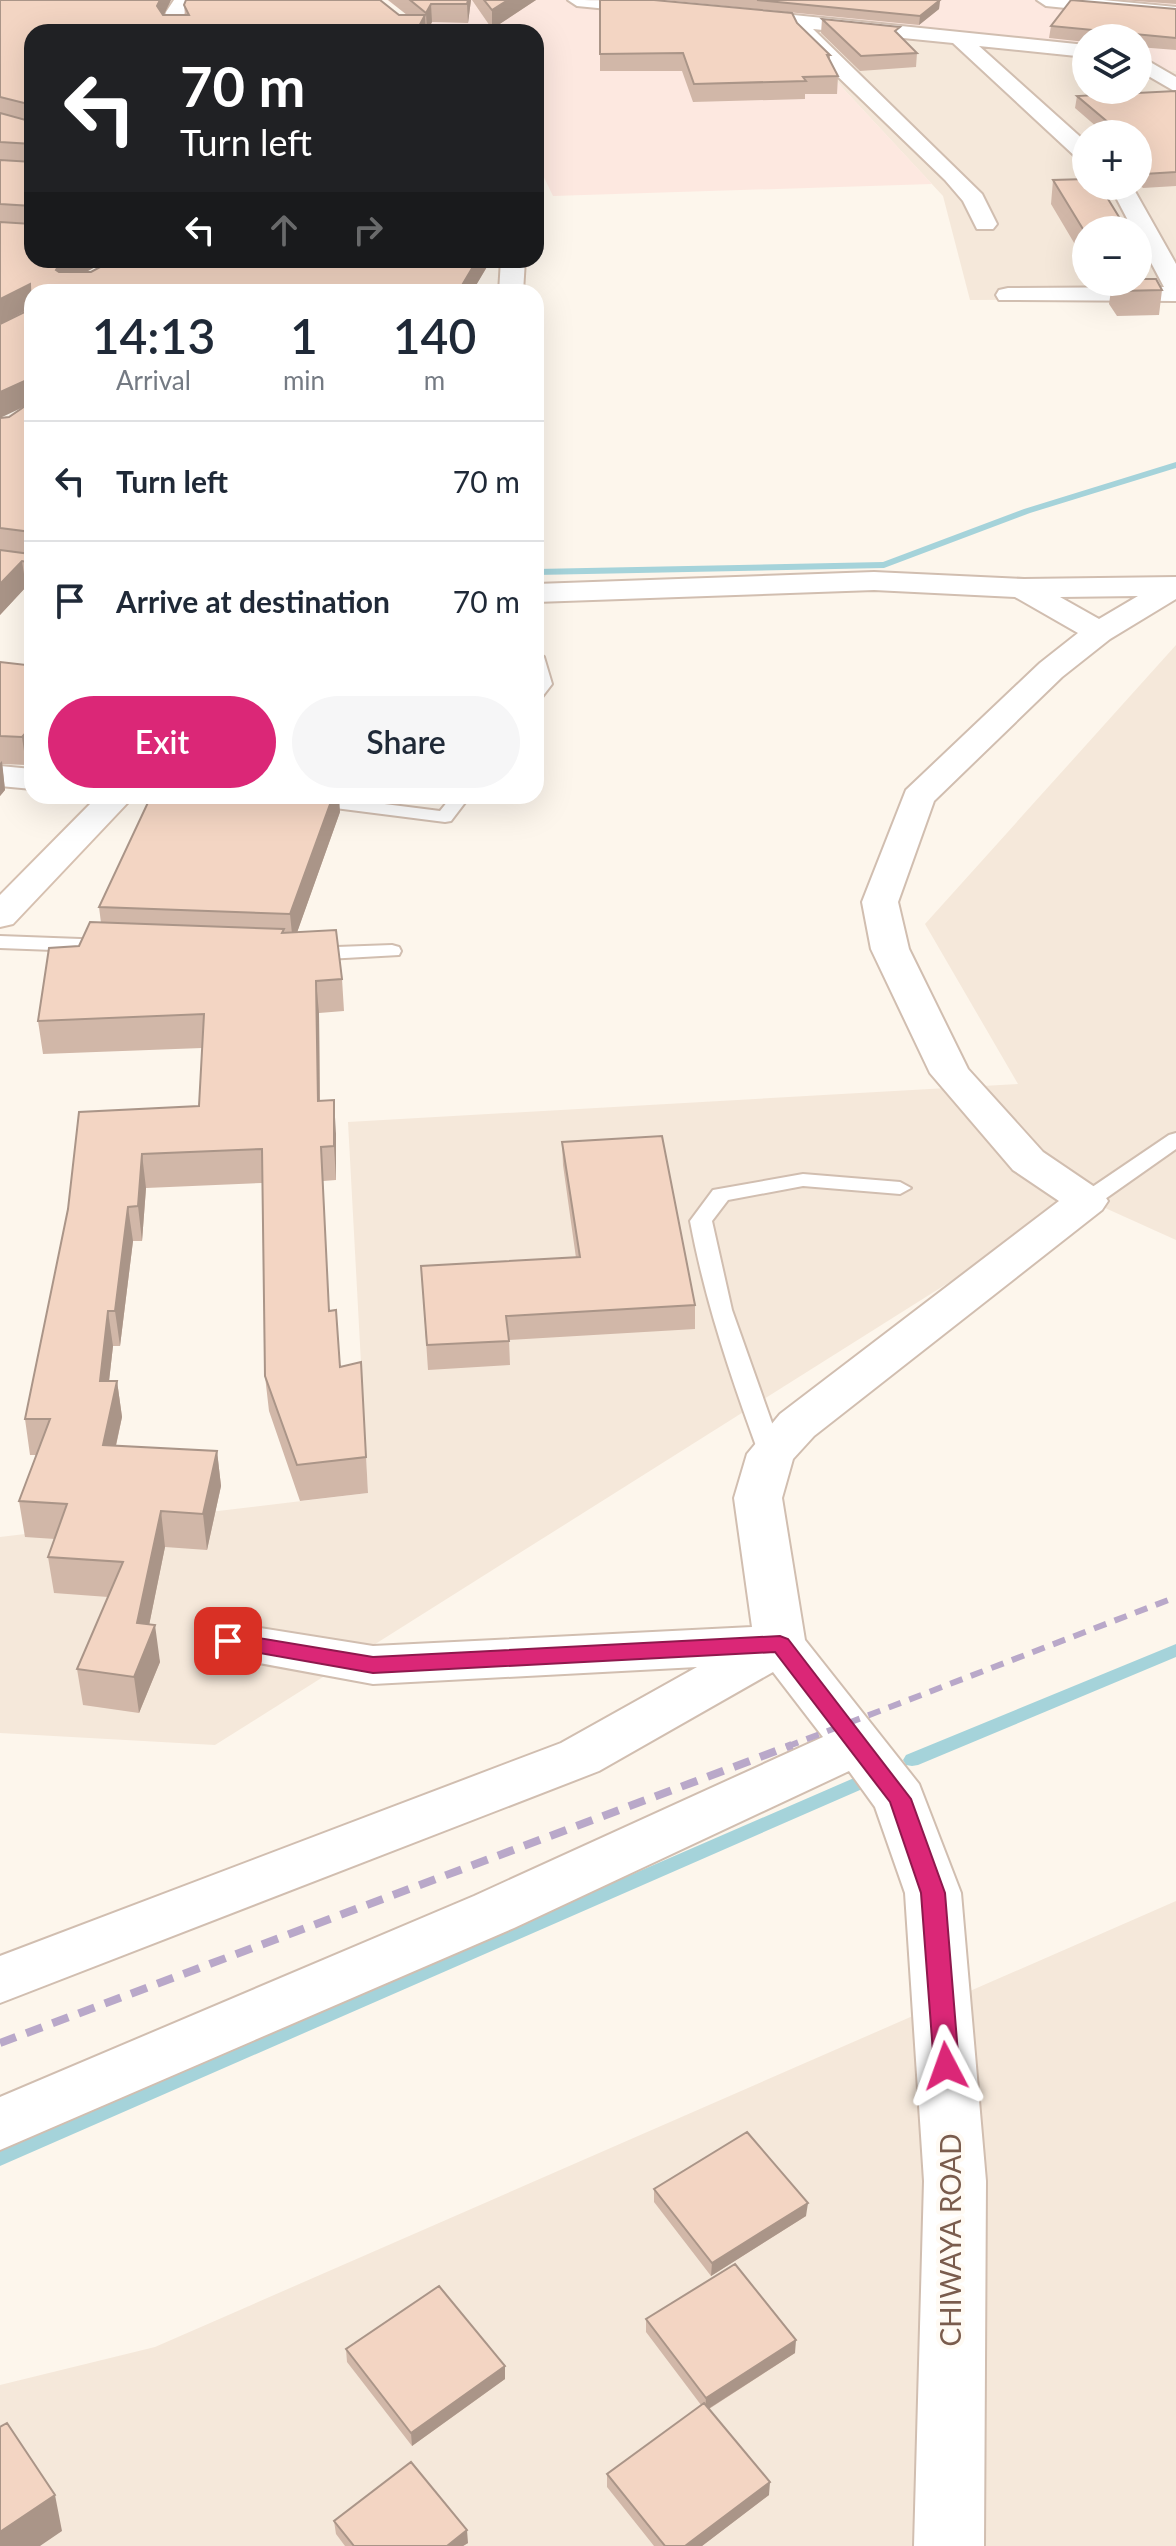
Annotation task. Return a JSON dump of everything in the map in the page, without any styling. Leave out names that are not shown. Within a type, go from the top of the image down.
[{"type":"street","points":[[172,24],[177,6],[185,0]]},
{"type":"street","points":[[577,0],[682,10]]},
{"type":"street","points":[[1046,0],[1176,13]]},
{"type":"street","points":[[712,13],[1072,50]]},
{"type":"street","points":[[801,22],[805,34],[953,175],[974,199],[985,224]]},
{"type":"street","points":[[959,38],[1072,141]]},
{"type":"street","points":[[1152,70],[1176,86]]},
{"type":"street","points":[[1129,200],[1176,286]]},
{"type":"street","points":[[1008,295],[1176,294]]},
{"type":"street","points":[[544,593],[874,581],[1022,588],[1176,586]]},
{"type":"street","points":[[780,1644],[758,1498],[771,1454],[797,1425],[1087,1201],[1028,1161],[950,1073],[890,949],[880,902],[918,797],[1051,670],[1099,632],[1176,586]]},
{"type":"street","points":[[1022,588],[1099,632]]},
{"type":"street","points":[[0,776],[24,778]]},
{"type":"street","points":[[0,916],[109,804]]},
{"type":"street","points":[[228,1641],[373,1665],[780,1644]]},
{"type":"street","points":[[0,1980],[580,1757],[780,1644]]},
{"type":"street","name":"CHIWAYA ROAD","points":[[780,1644],[900,1799],[933,1893],[955,2181],[949,2546]]},
{"type":"street","points":[[0,2124],[494,1912],[858,1744]]},
{"type":"lane","points":[[344,804],[445,817],[455,804]]},
{"type":"lane","points":[[0,942],[123,947]]},
{"type":"lane","points":[[293,953],[392,951]]},
{"type":"lane","points":[[1087,1201],[1176,1139]]},
{"type":"lane","points":[[771,1454],[733,1353],[713,1287],[701,1221],[721,1195],[803,1180],[900,1188]]},
{"type":"shaded area","points":[[387,0],[1176,0],[1176,71],[1152,66],[1152,24],[1072,24],[1072,47],[785,26],[932,184],[553,196],[544,177],[544,24],[421,24]]},
{"type":"shaded area","points":[[785,26],[1072,47],[1072,104],[1152,104],[1152,66],[1176,71],[1176,299],[970,300],[943,196]]},
{"type":"shaded area","points":[[1176,645],[1176,1240],[1083,1198],[215,1745],[0,1733],[0,1537],[368,1493],[348,1122],[1018,1084],[925,924]]},
{"type":"shaded area","points":[[1176,1901],[1176,2546],[0,2546],[0,2385],[155,2347]]},
{"type":"building","points":[[0,0],[160,0],[157,6],[163,15],[189,15],[184,5],[186,0],[380,0],[399,15],[425,15],[420,24],[24,24],[24,103],[0,97]]},
{"type":"building","points":[[410,0],[468,0],[467,4],[431,4],[426,13]]},
{"type":"building","points":[[484,0],[508,0],[492,10]]},
{"type":"building","points":[[600,0],[654,0],[792,13],[797,23],[830,55],[827,55],[838,76],[803,77],[806,81],[694,84],[683,53],[600,54]]},
{"type":"building","points":[[757,0],[940,0],[920,16]]},
{"type":"building","points":[[1071,0],[1176,9],[1176,38],[1152,36],[1152,24],[1072,24],[1072,28],[1051,26]]},
{"type":"building","points":[[822,19],[900,27],[895,31],[917,53],[861,56]]},
{"type":"building","points":[[1176,91],[1176,172],[1152,174],[1152,120],[1105,120],[1086,104],[1152,104],[1152,92]]},
{"type":"building","points":[[0,113],[24,120],[24,144],[0,142]]},
{"type":"building","points":[[0,160],[24,162],[24,206],[0,204]]},
{"type":"building","points":[[1072,179],[1072,200],[1109,200],[1118,216],[1075,216],[1053,180]]},
{"type":"building","points":[[0,222],[24,224],[24,268],[57,268],[59,272],[91,272],[98,268],[472,268],[463,284],[24,284],[24,287],[0,299]]},
{"type":"building","points":[[1152,279],[1156,279],[1162,290],[1152,290]]},
{"type":"building","points":[[24,312],[24,381],[0,392],[0,324]]},
{"type":"building","points":[[24,407],[24,531],[0,528],[0,418],[9,417]]},
{"type":"building","points":[[0,550],[24,553],[24,561],[0,584]]},
{"type":"building","points":[[0,662],[24,665],[22,737],[0,736]]},
{"type":"building","points":[[147,804],[330,804],[290,914],[99,907]]},
{"type":"building","points":[[90,922],[284,929],[282,933],[336,930],[342,979],[316,981],[318,1101],[334,1100],[334,1146],[321,1147],[329,1311],[336,1310],[340,1367],[361,1362],[366,1457],[297,1465],[265,1376],[262,1149],[142,1154],[138,1206],[128,1207],[115,1311],[108,1311],[100,1381],[117,1381],[103,1445],[217,1451],[203,1514],[161,1511],[137,1623],[155,1625],[134,1677],[77,1669],[123,1562],[48,1557],[67,1504],[19,1501],[50,1419],[25,1419],[68,1209],[79,1112],[199,1106],[204,1014],[38,1021],[49,948],[79,946]]},
{"type":"building","points":[[662,1136],[695,1305],[506,1316],[509,1341],[427,1345],[421,1266],[580,1257],[562,1142]]},
{"type":"building","points":[[747,2132],[808,2203],[712,2263],[654,2189]]},
{"type":"building","points":[[735,2264],[796,2340],[706,2398],[646,2319]]},
{"type":"building","points":[[439,2286],[505,2366],[411,2433],[346,2349]]},
{"type":"building","points":[[704,2403],[770,2482],[685,2546],[665,2546],[607,2474]]},
{"type":"building","points":[[7,2423],[55,2495],[0,2532],[0,2427]]},
{"type":"building","points":[[411,2462],[467,2530],[447,2546],[354,2546],[334,2521]]},
{"type":"waterway","points":[[544,572],[884,565],[1027,511],[1176,465]]},
{"type":"waterway","points":[[912,1760],[1176,1650]]},
{"type":"waterway","points":[[0,2158],[854,1785]]},
{"type":"railway","points":[[786,1747],[1176,1597]]},
{"type":"railway","points":[[0,2043],[792,1745]]},
{"type":"route","points":[[228,1641],[373,1665],[780,1644],[900,1799],[933,1893],[946,2066]]}]
